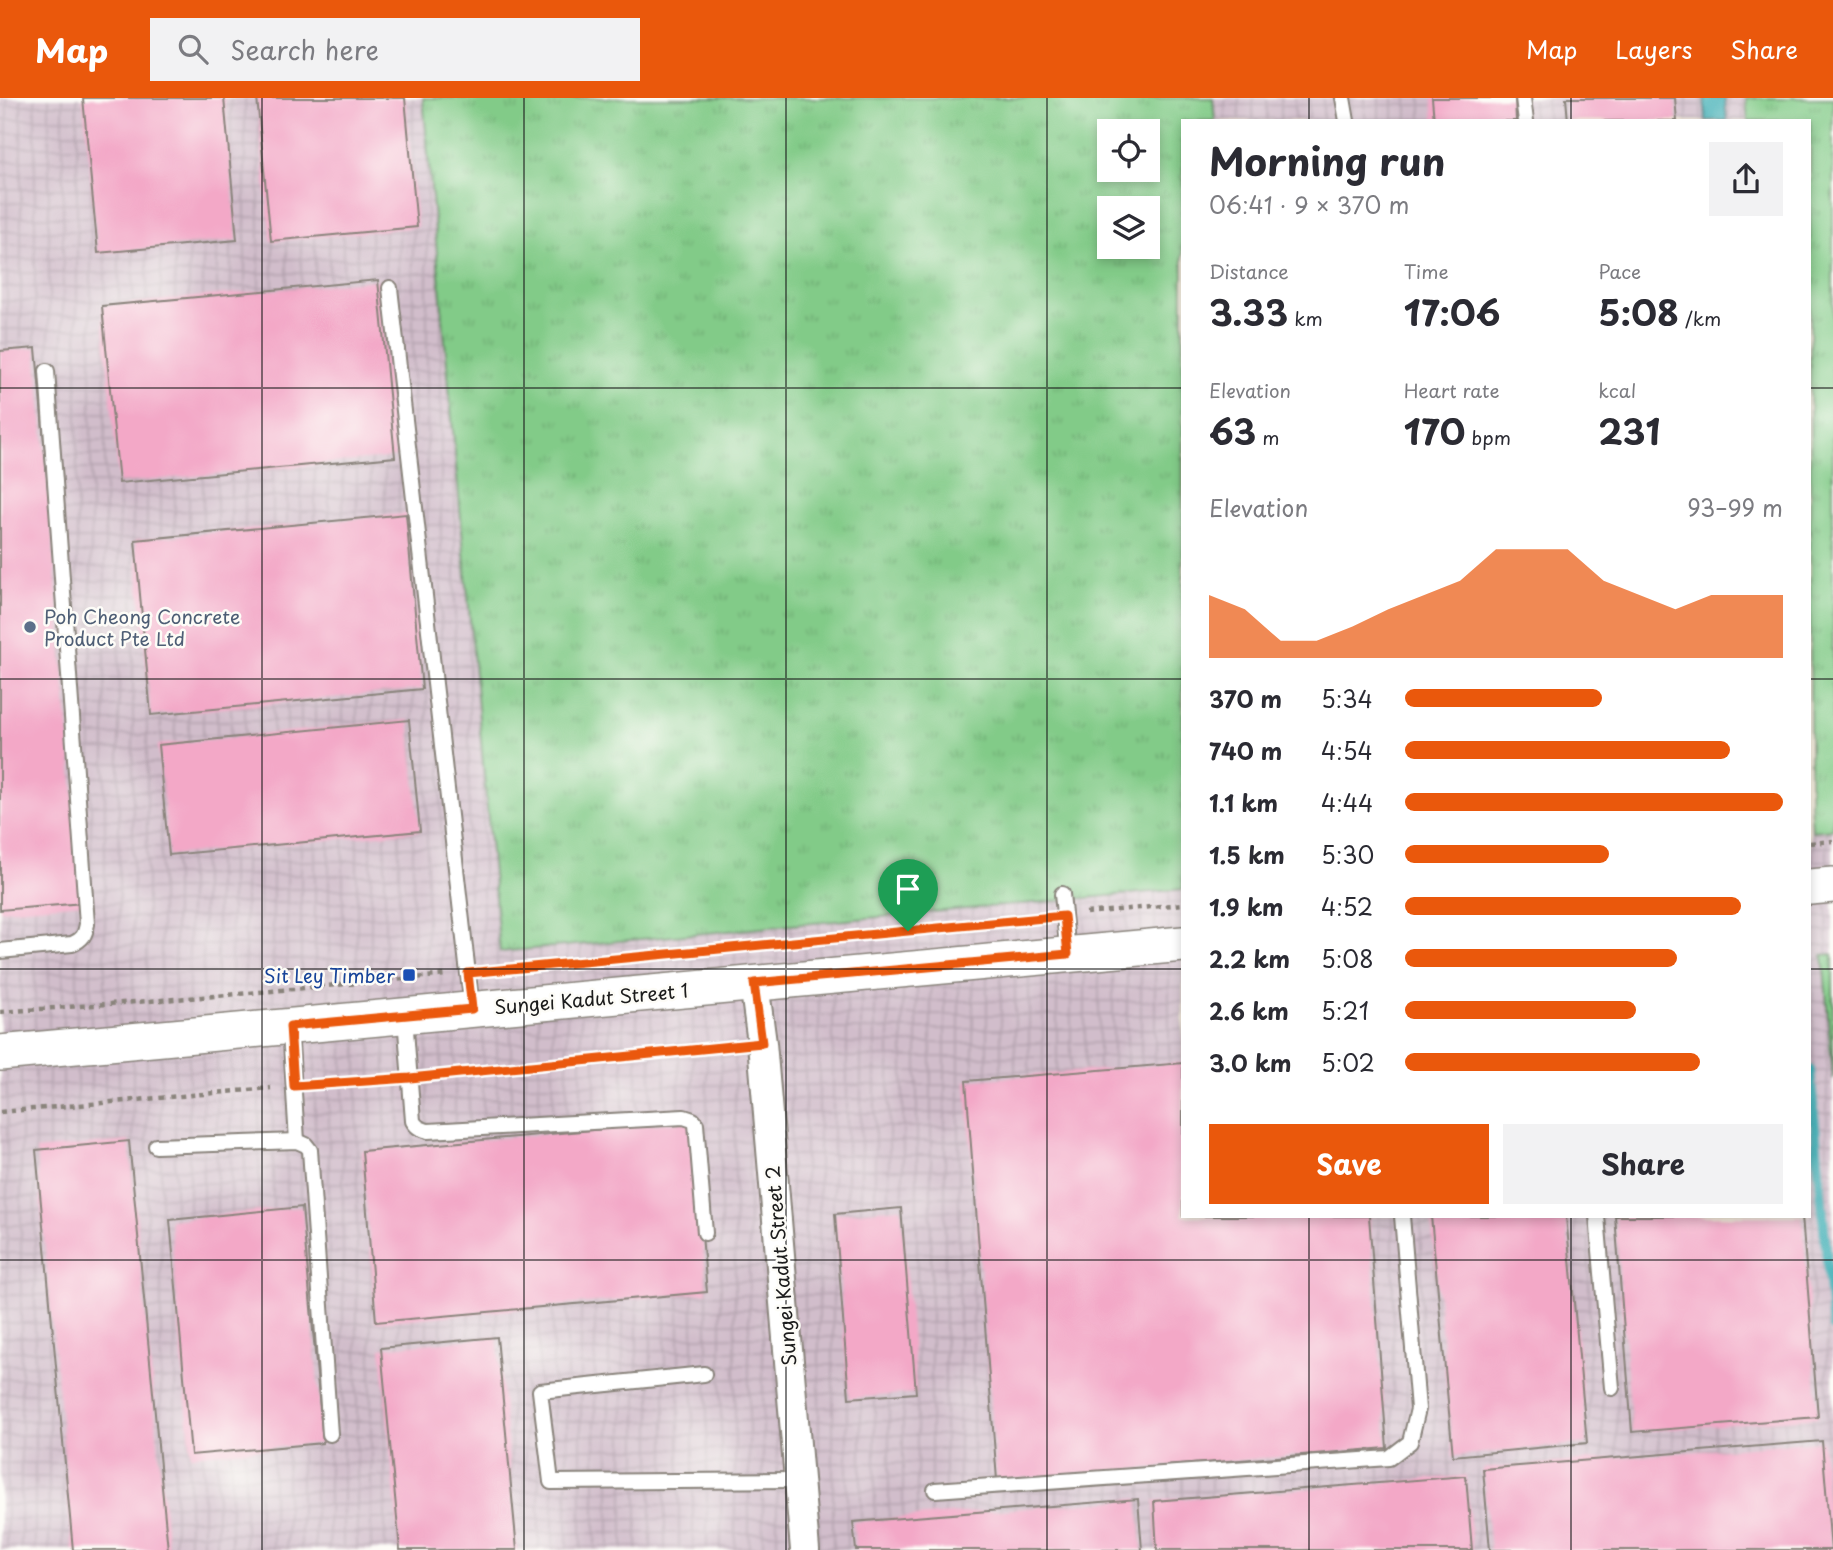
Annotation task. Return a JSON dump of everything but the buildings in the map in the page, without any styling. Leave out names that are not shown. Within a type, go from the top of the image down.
[{"type":"street","points":[[1811,887],[1833,884]]},
{"type":"street","name":"Sungei Kadut Street 1","points":[[0,1053],[1181,944]]},
{"type":"street","name":"Sungei Kadut Street 2","points":[[754,983],[762,1043],[805,1550]]},
{"type":"lane","points":[[1343,98],[1348,119]]},
{"type":"lane","points":[[1523,98],[1525,119]]},
{"type":"lane","points":[[390,288],[472,1009]]},
{"type":"lane","points":[[0,951],[72,944],[81,940],[87,924],[47,371]]},
{"type":"lane","points":[[1062,894],[1068,954]]},
{"type":"lane","points":[[405,1015],[413,1122],[417,1127],[428,1131],[684,1117],[693,1120],[696,1124],[705,1233]]},
{"type":"lane","points":[[290,1026],[297,1141]]},
{"type":"lane","points":[[156,1146],[297,1141],[310,1150],[330,1434]]},
{"type":"lane","points":[[935,1490],[1389,1458],[1410,1442],[1419,1409],[1402,1218]]},
{"type":"lane","points":[[1597,1218],[1612,1388]]},
{"type":"lane","points":[[704,1374],[540,1391],[551,1482],[799,1480]]},
{"type":"path","points":[[1811,843],[1833,841]]},
{"type":"path","points":[[0,1012],[468,973],[1181,904]]},
{"type":"path","points":[[0,1112],[410,1078],[762,1043]]},
{"type":"shaded area","points":[[0,98],[1833,98],[1833,1550],[0,1550]]},
{"type":"green space","points":[[423,98],[1213,98],[1215,119],[1181,119],[1181,889],[500,952]]},
{"type":"green space","points":[[1746,98],[1833,98],[1833,829],[1812,831],[1811,818],[1811,119],[1748,119]]},
{"type":"green space","points":[[1833,954],[1833,1079],[1823,955]]},
{"type":"water","points":[[1704,98],[1725,98],[1727,119],[1706,119]]},
{"type":"waterway","points":[[1811,1081],[1833,1327]]},
{"type":"place","name":"Poh Cheong Concrete Product Pte Ltd","points":[[30,627]]},
{"type":"place","name":"Sit Ley Timber","points":[[409,975]]},
{"type":"route","points":[[1064,916],[1068,954],[754,983],[762,1043],[410,1078],[294,1086],[290,1026],[472,1009],[468,973],[908,931],[1064,916]]}]
